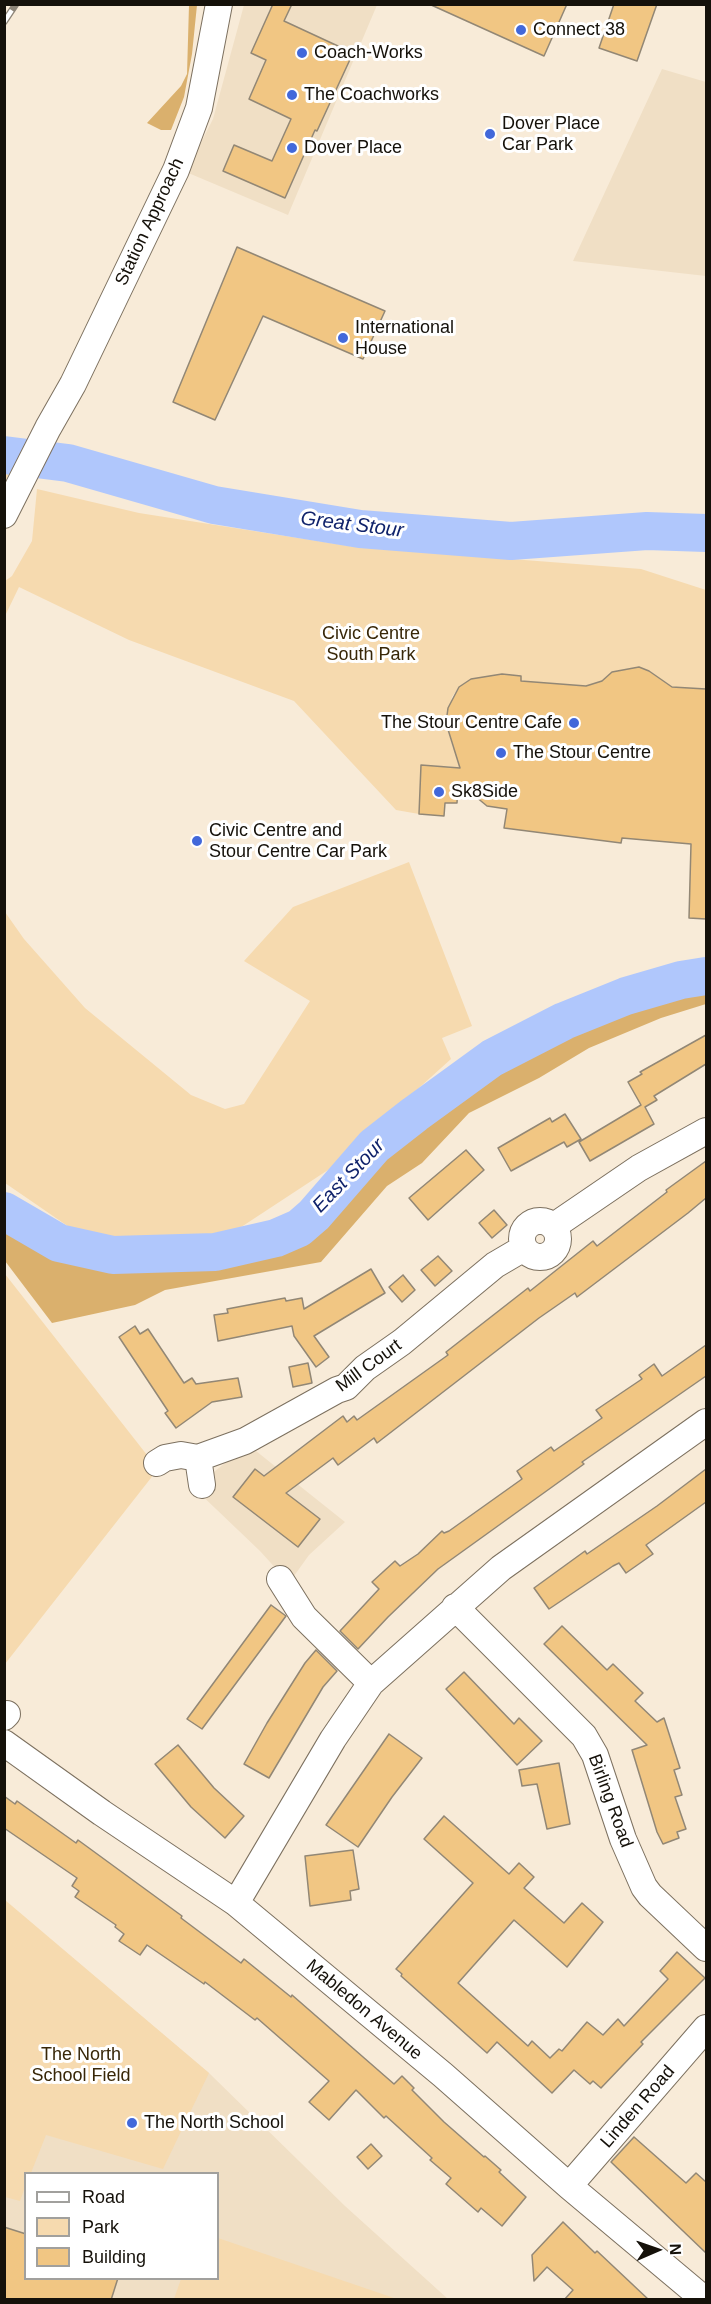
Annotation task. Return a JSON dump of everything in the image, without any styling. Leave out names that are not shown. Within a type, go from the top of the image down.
[{"type":"street","name":"Station Approach","points":[[4,515],[46,431],[73,384],[176,170],[199,108],[219,4]]},
{"type":"street","name":"Mill Court","points":[[157,1463],[165,1458],[181,1455],[198,1458],[245,1441],[346,1387],[365,1368],[402,1342],[495,1265],[524,1248],[528,1253],[540,1257],[551,1253],[559,1237],[554,1226],[639,1168],[706,1131]]},
{"type":"street","points":[[236,1903],[333,1739],[372,1683],[501,1568],[706,1422]]},
{"type":"street","points":[[198,1458],[202,1485]]},
{"type":"street","points":[[279,1579],[304,1617],[372,1683]]},
{"type":"street","name":"Birling Road","points":[[455,1607],[584,1736],[595,1755],[623,1839],[644,1887],[706,1948]]},
{"type":"street","name":"Mabledon Avenue","points":[[4,1743],[102,1813],[236,1903],[443,2075],[568,2186],[705,2300]]},
{"type":"street","name":"Linden Road","points":[[568,2186],[706,2028]]},
{"type":"shaded area","points":[[189,5],[197,5],[192,54],[184,97],[171,130],[161,130],[147,123],[181,86],[187,74]]},
{"type":"shaded area","points":[[244,5],[377,5],[288,215],[186,172],[213,119]]},
{"type":"shaded area","points":[[662,69],[706,82],[706,276],[573,261]]},
{"type":"shaded area","points":[[706,976],[706,1004],[661,1018],[589,1048],[539,1078],[469,1113],[422,1163],[387,1186],[321,1262],[165,1290],[135,1305],[52,1323],[5,1261],[5,1210],[76,1248],[215,1252],[314,1215],[374,1146],[456,1085],[564,1021]]},
{"type":"shaded area","points":[[256,1451],[345,1522],[309,1555],[289,1583],[260,1551],[194,1488],[230,1459]]},
{"type":"shaded area","name":"The North School","points":[[4,1900],[209,2073],[345,2206],[448,2299],[5,2299]]},
{"type":"green space","points":[[14,438],[23,443],[5,482],[5,441],[12,445]]},
{"type":"green space","name":"Civic Centre South Park","points":[[37,489],[139,513],[356,547],[641,569],[706,590],[706,689],[672,687],[649,671],[638,667],[612,672],[602,681],[586,686],[521,681],[521,676],[502,674],[471,679],[459,687],[452,697],[446,723],[453,748],[471,768],[422,765],[419,814],[396,810],[294,701],[129,640],[19,587],[5,616],[5,581],[12,576],[32,541]]},
{"type":"green space","points":[[409,862],[472,1026],[442,1038],[451,1059],[328,1170],[226,1237],[163,1248],[88,1240],[5,1183],[5,912],[24,939],[85,1008],[191,1095],[225,1109],[244,1104],[310,1001],[244,961],[293,907]]},
{"type":"green space","points":[[5,1274],[158,1469],[5,1664]]},
{"type":"green space","name":"The North School Field","points":[[5,1900],[209,2073],[163,2169],[46,2135],[31,2172],[24,2172],[24,2190],[20,2201],[5,2197]]},
{"type":"green space","points":[[219,2238],[397,2299],[174,2299],[181,2280],[219,2280]]},
{"type":"building","points":[[273,4],[292,4],[284,21],[353,53],[285,198],[223,171],[234,145],[272,161],[291,119],[249,99],[266,60],[251,53]]},
{"type":"building","name":"Connect 38","points":[[429,4],[567,4],[544,56]]},
{"type":"building","points":[[614,4],[657,4],[637,61],[599,48]]},
{"type":"building","name":"International House","points":[[237,247],[385,311],[363,359],[263,316],[215,420],[173,402]]},
{"type":"building","points":[[639,667],[672,687],[706,689],[706,919],[689,918],[691,844],[622,838],[621,843],[504,828],[507,809],[487,806],[458,782],[457,803],[445,803],[444,816],[419,814],[421,765],[460,768],[446,723],[448,708],[459,687],[471,679],[502,674],[521,676],[521,681],[586,686],[602,681],[612,672]]},
{"type":"building","points":[[706,1035],[706,1064],[654,1096],[657,1100],[645,1107],[654,1124],[590,1161],[579,1142],[641,1105],[628,1082],[642,1074],[640,1072]]},
{"type":"building","points":[[565,1114],[581,1139],[567,1147],[564,1142],[511,1171],[498,1148],[550,1118],[552,1122]]},
{"type":"building","points":[[466,1150],[484,1170],[428,1220],[409,1198]]},
{"type":"building","points":[[706,1161],[706,1198],[688,1213],[577,1297],[575,1293],[539,1318],[377,1443],[374,1438],[338,1465],[333,1458],[286,1493],[320,1519],[298,1547],[233,1497],[255,1469],[264,1476],[343,1416],[347,1422],[354,1416],[357,1420],[448,1355],[446,1352],[528,1288],[530,1291],[593,1241],[597,1246]]},
{"type":"building","points":[[494,1210],[507,1225],[492,1238],[479,1223]]},
{"type":"building","points":[[438,1256],[452,1271],[435,1286],[421,1270]]},
{"type":"building","points":[[371,1269],[385,1293],[314,1336],[329,1357],[316,1367],[294,1336],[292,1326],[218,1341],[214,1315],[228,1313],[227,1309],[285,1298],[286,1301],[302,1298],[304,1309]]},
{"type":"building","points":[[403,1275],[415,1290],[402,1302],[389,1287]]},
{"type":"building","points":[[135,1326],[140,1334],[148,1329],[184,1383],[192,1378],[196,1384],[238,1378],[242,1397],[212,1402],[176,1428],[165,1413],[168,1411],[119,1337]]},
{"type":"building","points":[[706,1345],[706,1376],[582,1462],[584,1464],[438,1569],[358,1649],[340,1631],[379,1589],[372,1582],[395,1561],[400,1566],[418,1554],[442,1531],[444,1533],[449,1531],[522,1479],[517,1471],[551,1447],[554,1451],[602,1418],[596,1410],[642,1379],[639,1375],[654,1364],[662,1376]]},
{"type":"building","points":[[308,1363],[312,1383],[293,1387],[289,1367]]},
{"type":"building","points":[[706,1469],[706,1502],[646,1545],[653,1554],[626,1573],[619,1563],[613,1566],[549,1609],[534,1588],[585,1551],[587,1554],[657,1506]]},
{"type":"building","points":[[271,1605],[286,1616],[202,1729],[187,1719]]},
{"type":"building","points":[[562,1626],[607,1670],[613,1664],[643,1693],[635,1701],[657,1722],[664,1718],[680,1768],[674,1770],[682,1795],[675,1797],[686,1829],[677,1832],[679,1838],[663,1844],[657,1832],[632,1750],[647,1745],[544,1644]]},
{"type":"building","points":[[316,1650],[337,1671],[323,1687],[269,1778],[244,1764],[267,1723],[305,1663]]},
{"type":"building","points":[[464,1672],[514,1724],[519,1718],[542,1741],[517,1765],[446,1689]]},
{"type":"building","points":[[389,1734],[422,1758],[358,1847],[326,1825]]},
{"type":"building","points":[[178,1745],[214,1788],[244,1816],[225,1838],[191,1807],[155,1764]]},
{"type":"building","points":[[559,1763],[570,1824],[547,1829],[537,1784],[522,1786],[519,1770]]},
{"type":"building","points":[[4,1796],[15,1804],[17,1801],[76,1843],[78,1840],[182,1916],[181,1918],[241,1963],[244,1959],[291,1997],[292,1995],[394,2084],[402,2076],[414,2088],[412,2090],[444,2122],[501,2170],[499,2172],[526,2197],[502,2226],[481,2208],[478,2212],[446,2184],[451,2178],[430,2160],[432,2158],[386,2116],[384,2118],[356,2090],[329,2120],[309,2102],[329,2081],[257,2018],[255,2020],[205,1982],[204,1984],[147,1945],[140,1955],[119,1941],[124,1934],[115,1927],[116,1925],[75,1897],[79,1891],[72,1886],[77,1878],[4,1828]]},
{"type":"building","points":[[444,1816],[509,1874],[519,1863],[534,1877],[524,1888],[564,1923],[582,1903],[603,1922],[567,1967],[514,1920],[458,1983],[528,2046],[532,2041],[550,2058],[559,2049],[562,2051],[587,2022],[603,2035],[618,2019],[624,2026],[668,1979],[660,1971],[677,1952],[705,1978],[641,2042],[643,2044],[601,2088],[593,2081],[590,2084],[574,2070],[552,2093],[497,2042],[487,2053],[396,1969],[473,1883],[424,1839]]},
{"type":"building","points":[[353,1850],[359,1889],[350,1891],[351,1900],[310,1906],[305,1856]]},
{"type":"building","points":[[634,2137],[686,2183],[696,2173],[706,2182],[706,2253],[611,2162]]},
{"type":"building","points":[[371,2144],[382,2156],[368,2169],[357,2157]]},
{"type":"building","points":[[563,2222],[649,2300],[564,2300],[573,2290],[547,2267],[534,2281],[532,2255]]},
{"type":"building","points":[[4,2227],[24,2233],[24,2280],[117,2280],[111,2300],[4,2300]]},
{"type":"waterway","name":"Great Stour","points":[[4,455],[68,463],[214,505],[360,529],[511,541],[647,531],[706,533]]},
{"type":"waterway","name":"East Stour","points":[[4,1211],[59,1243],[113,1255],[215,1252],[276,1238],[299,1228],[314,1215],[374,1146],[492,1058],[564,1021],[626,996],[681,980],[706,976]]},
{"type":"railway","points":[[4,22],[16,4]]},
{"type":"place","name":"Connect 38","points":[[521,30]]},
{"type":"place","name":"Coach-Works","points":[[302,53]]},
{"type":"place","name":"The Coachworks","points":[[292,95]]},
{"type":"place","name":"Dover Place Car Park","points":[[490,134]]},
{"type":"place","name":"Dover Place","points":[[292,148]]},
{"type":"place","name":"International House","points":[[343,338]]},
{"type":"place","name":"The Stour Centre Cafe","points":[[574,723]]},
{"type":"place","name":"The Stour Centre","points":[[501,753]]},
{"type":"place","name":"Sk8Side","points":[[439,792]]},
{"type":"place","name":"Civic Centre and Stour Centre Car Park","points":[[197,841]]},
{"type":"place","name":"The North School","points":[[132,2123]]}]
